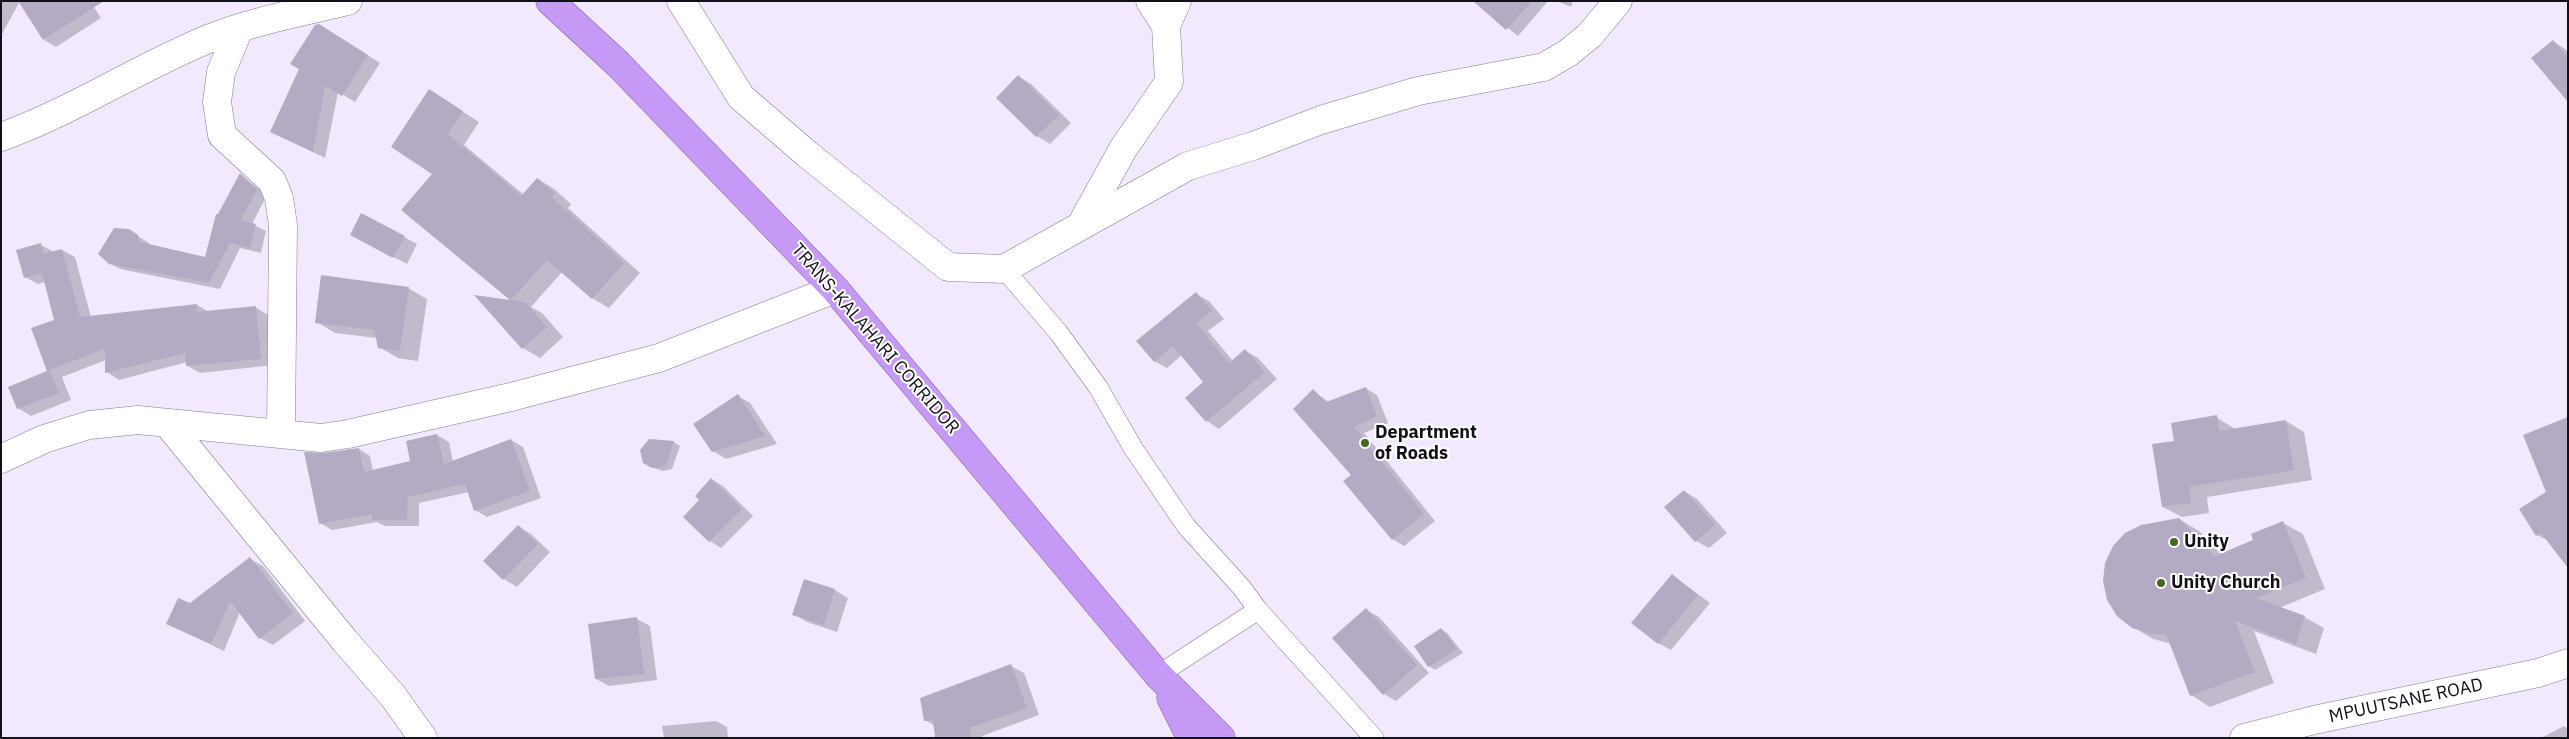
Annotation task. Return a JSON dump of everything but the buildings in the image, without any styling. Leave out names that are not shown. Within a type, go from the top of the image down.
[{"type":"highway","name":"TRANS-KALAHARI CORRIDOR","points":[[550,1],[618,64],[835,289],[1158,675],[1221,738]]},
{"type":"highway","name":"TRANS-KALAHARI CORRIDOR","points":[[1158,675],[1191,738]]},
{"type":"street","points":[[1,137],[113,86],[208,39],[239,29],[348,1]]},
{"type":"street","points":[[681,1],[742,96],[808,154],[948,267],[1004,269],[1188,166],[1253,146],[1321,120],[1418,90],[1544,67],[1568,53],[1590,35],[1618,1]]},
{"type":"street","points":[[1150,1],[1166,26]]},
{"type":"street","points":[[1081,225],[1123,149],[1169,82],[1166,26],[1177,1]]},
{"type":"street","points":[[239,29],[221,72],[217,102],[222,135],[272,181],[279,198],[283,225],[281,434]]},
{"type":"street","points":[[1,459],[44,439],[89,425],[138,420],[321,438],[348,434],[511,397],[659,358],[835,289]]},
{"type":"street","points":[[167,423],[345,641],[393,696],[423,738]]},
{"type":"street","name":"MPUUTSANE ROAD","points":[[2244,738],[2314,720],[2538,672],[2568,663]]},
{"type":"lane","points":[[1004,269],[1058,332],[1098,387],[1133,448],[1186,526],[1242,588],[1258,610],[1374,738]]},
{"type":"lane","points":[[1158,675],[1258,610]]},
{"type":"place","name":"Department of Roads","points":[[1365,443]]},
{"type":"place","name":"Unity","points":[[2174,542]]},
{"type":"place","name":"Unity Church","points":[[2161,583]]}]
